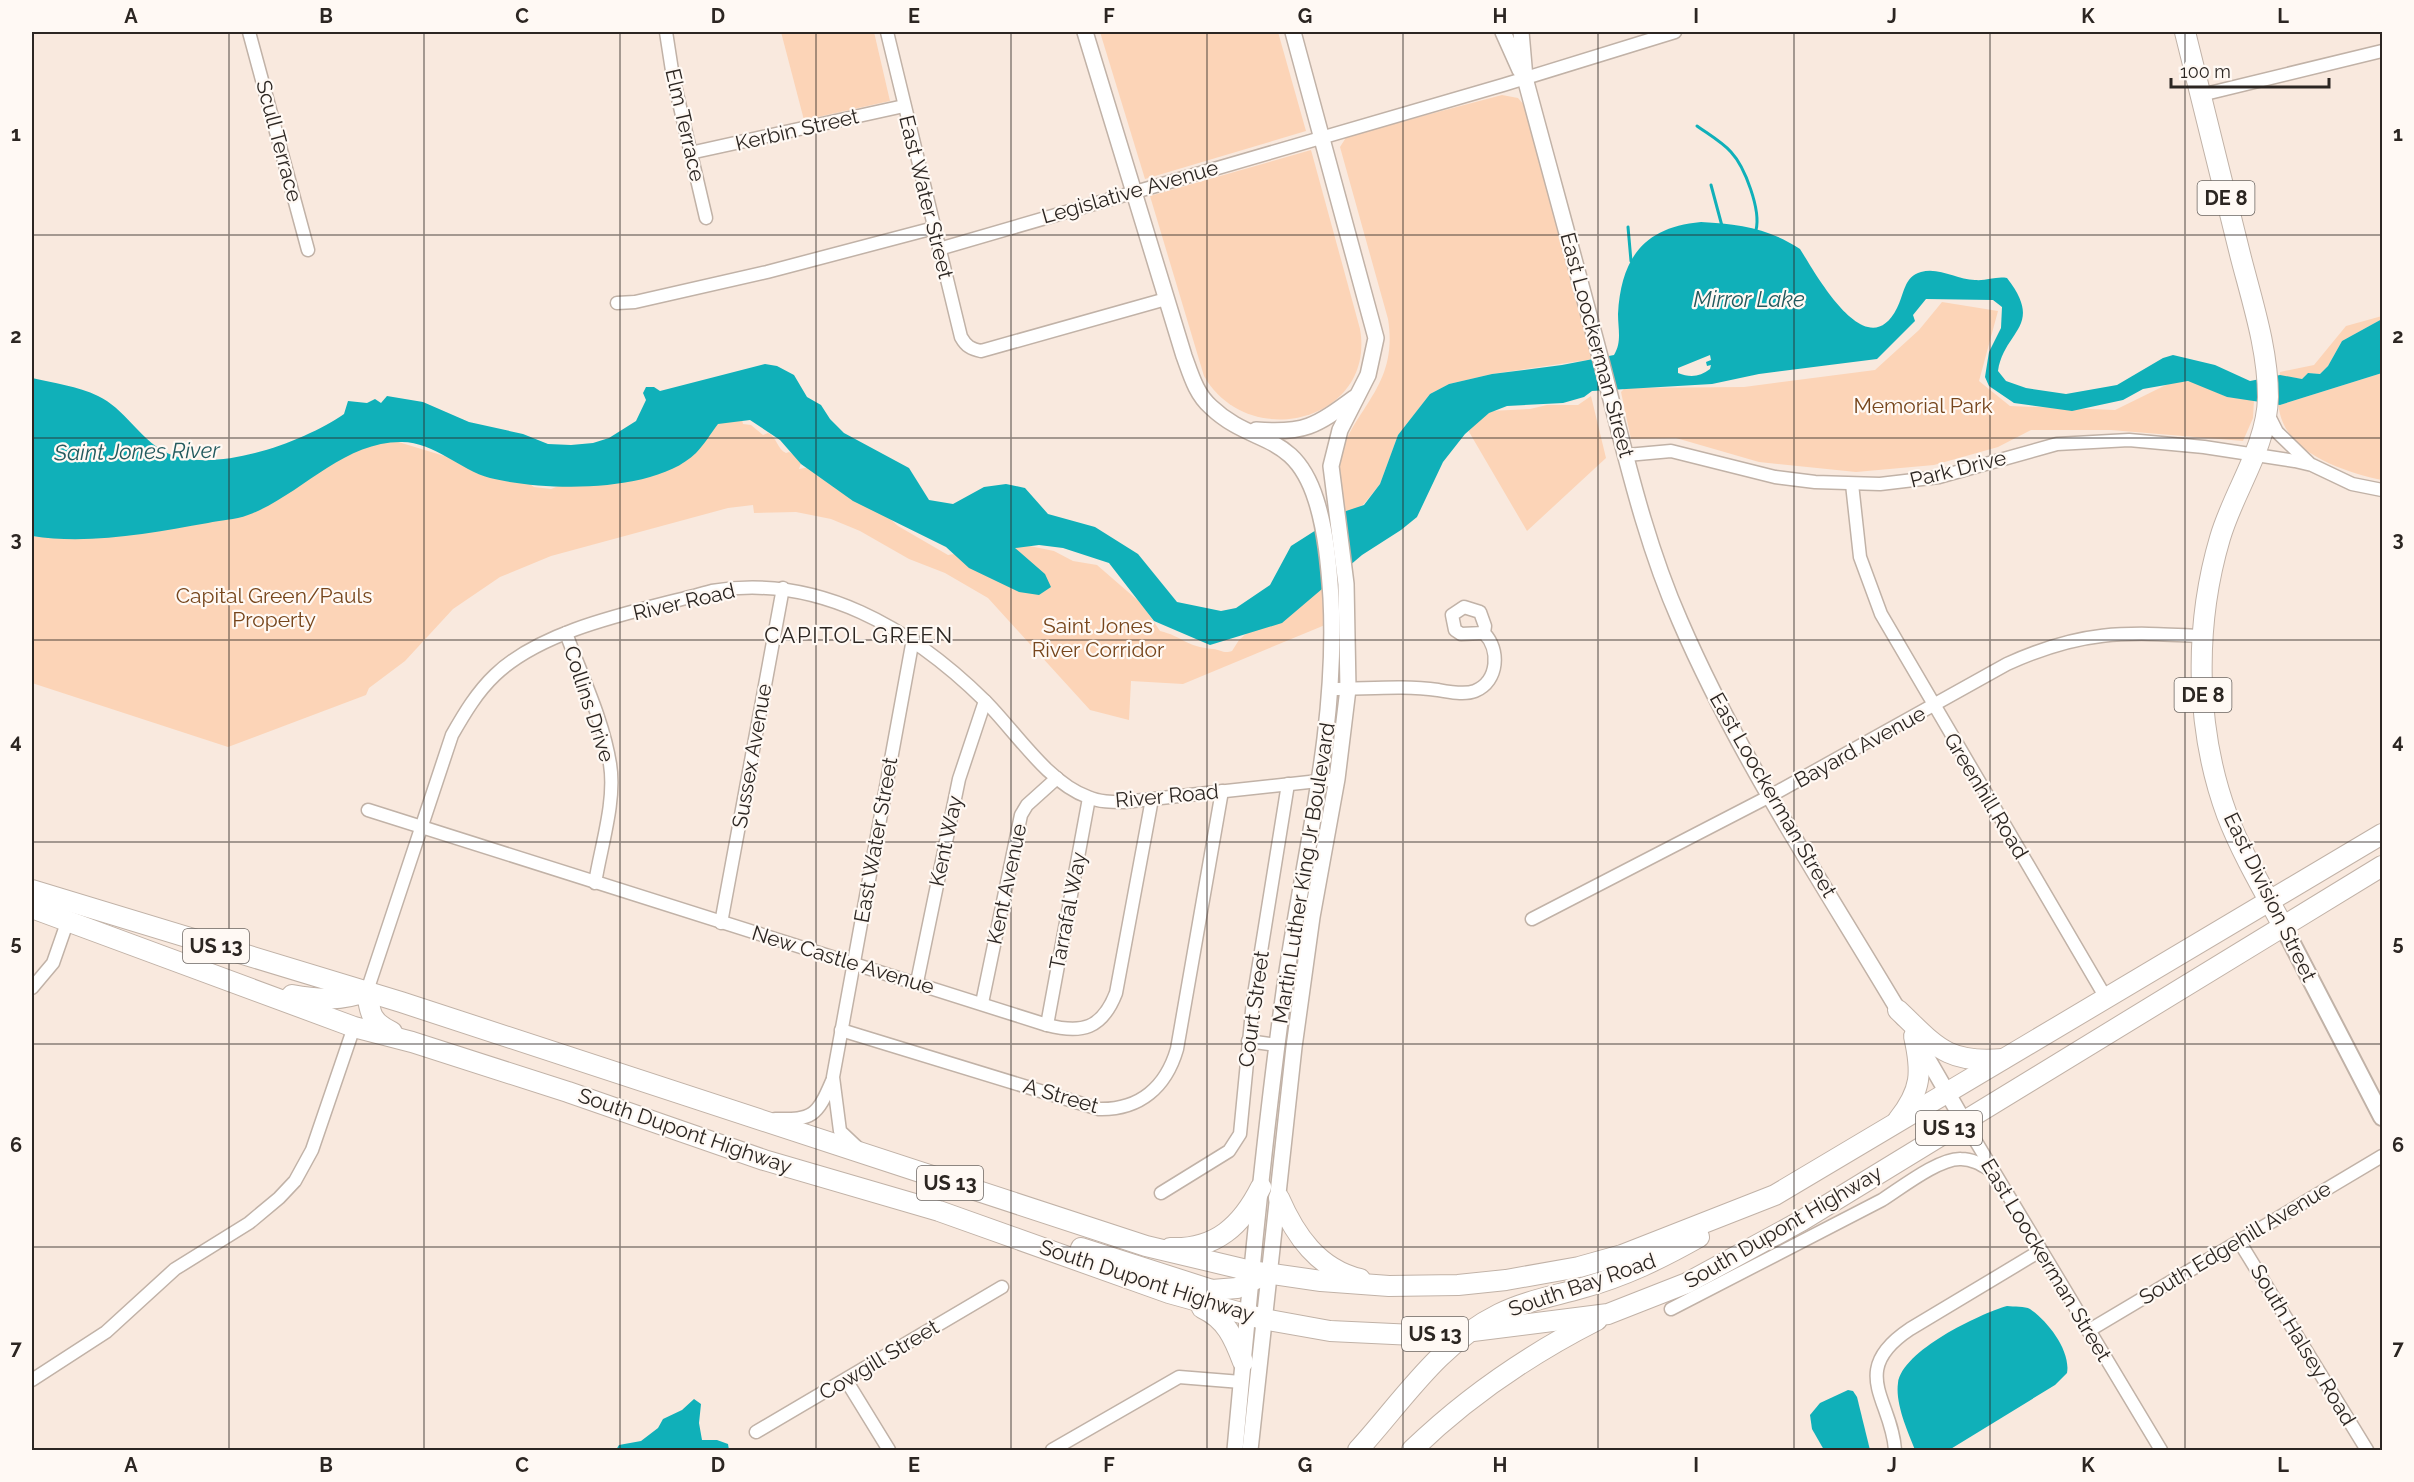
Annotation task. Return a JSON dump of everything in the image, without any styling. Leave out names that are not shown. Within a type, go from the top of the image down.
[{"type":"highway","name":"DE 8","points":[[2185,32],[2266,364],[2267,411],[2254,454]]},
{"type":"highway","name":"East Division Street","points":[[2254,454],[2230,510],[2215,555],[2203,636],[2204,699],[2214,770],[2228,817],[2284,928]]},
{"type":"highway","name":"US 13","points":[[2270,901],[2382,834]]},
{"type":"highway","name":"US 13","points":[[2284,928],[2382,866]]},
{"type":"highway","name":"South Dupont Highway","points":[[32,890],[352,991],[401,1002],[1146,1246],[1256,1276],[1389,1286],[1476,1283],[1579,1267],[1663,1241],[1775,1196],[2270,901]]},
{"type":"highway","name":"South Dupont Highway","points":[[32,908],[354,1027],[412,1042],[568,1092],[764,1160],[939,1211],[1150,1286],[1255,1317],[1348,1332],[1414,1335],[1473,1331],[1608,1314],[1687,1283],[1728,1263],[1801,1221],[1963,1120],[2284,928]]},
{"type":"highway","points":[[236,982],[295,996],[352,991]]},
{"type":"highway","points":[[352,991],[370,1011],[378,1025],[412,1042]]},
{"type":"highway","points":[[352,991],[354,1027]]},
{"type":"highway","points":[[354,1027],[370,1011],[401,1002]]},
{"type":"highway","points":[[1898,1010],[1939,1049],[1949,1054],[1979,1060],[2005,1059]]},
{"type":"highway","points":[[1893,1126],[1912,1101],[1918,1084],[1918,1054],[1914,1036]]},
{"type":"highway","points":[[1146,1246],[1174,1248],[1222,1236],[1243,1219],[1261,1187]]},
{"type":"highway","name":"South Bay Road","points":[[1358,1450],[1422,1372],[1497,1315],[1523,1304],[1646,1267],[1775,1196]]},
{"type":"highway","points":[[1279,1198],[1289,1221],[1317,1258],[1354,1278],[1389,1286]]},
{"type":"highway","points":[[939,1211],[1046,1237],[1212,1290],[1226,1291],[1256,1276]]},
{"type":"highway","points":[[1150,1286],[1206,1310],[1222,1320],[1233,1336],[1243,1362]]},
{"type":"highway","name":"South Bay Road","points":[[1412,1450],[1446,1417],[1501,1375],[1547,1345],[1608,1314]]},
{"type":"main road","name":"East Division Street","points":[[2284,928],[2382,1117]]},
{"type":"street","name":"Scull Terrace","points":[[249,32],[308,250]]},
{"type":"street","name":"Elm Terrace","points":[[666,32],[673,78],[706,218]]},
{"type":"street","name":"East Water Street","points":[[887,32],[961,337],[972,349],[981,351],[1166,299]]},
{"type":"street","name":"Martin Luther King Jr Boulevard","points":[[1085,32],[1166,299],[1197,391],[1209,406],[1226,420],[1250,430],[1291,455],[1306,477],[1315,498],[1338,586],[1332,688],[1320,779],[1276,1045],[1261,1187],[1256,1276]]},
{"type":"street","name":"Martin Luther King Jr Boulevard","points":[[1256,1276],[1279,1198],[1294,1047],[1312,916],[1337,779],[1348,689],[1338,586],[1336,514],[1332,483],[1334,448],[1368,375],[1376,338],[1293,32]]},
{"type":"street","points":[[1503,32],[1525,78]]},
{"type":"street","points":[[1521,32],[1525,78]]},
{"type":"street","name":"Legislative Avenue","points":[[939,249],[1675,32]]},
{"type":"street","points":[[2201,95],[2382,51]]},
{"type":"street","name":"East Loockerman Street","points":[[1525,78],[1652,547],[1679,620],[1726,716],[1770,796],[2160,1450]]},
{"type":"street","name":"Kerbin Street","points":[[690,153],[904,105]]},
{"type":"street","points":[[617,303],[635,302],[767,272],[934,228]]},
{"type":"street","points":[[1250,430],[1293,432],[1325,419],[1357,397]]},
{"type":"street","points":[[2267,411],[2277,432],[2313,465],[2352,484],[2382,490]]},
{"type":"street","name":"Park Drive","points":[[1627,455],[1659,451],[1681,453],[1775,477],[1852,484],[1925,480],[2039,448],[2094,440],[2147,441],[2254,454],[2313,465]]},
{"type":"street","name":"Greenhill Road","points":[[1852,484],[1857,536],[1872,594],[1894,640],[2106,998]]},
{"type":"street","name":"River Road","points":[[352,991],[421,825],[452,735],[468,707],[494,676],[518,657],[566,633],[712,591],[730,588],[783,588],[839,602],[913,639],[985,701],[1057,778],[1089,798],[1124,802],[1152,800],[1320,779],[1337,779]]},
{"type":"street","name":"Sussex Avenue","points":[[721,923],[783,588]]},
{"type":"street","name":"Bayard Avenue","points":[[1532,919],[1770,796],[2007,664],[2036,651],[2080,638],[2122,632],[2203,636]]},
{"type":"street","name":"Collins Drive","points":[[566,633],[602,733],[611,766],[610,800],[595,883]]},
{"type":"street","points":[[1332,688],[1392,687],[1449,692],[1475,691],[1485,684],[1496,666],[1494,647],[1484,633]]},
{"type":"street","name":"East Water Street","points":[[754,1118],[803,1119],[813,1115],[822,1105],[833,1077],[913,639]]},
{"type":"street","name":"Kent Way","points":[[917,982],[959,779],[985,701]]},
{"type":"street","name":"Kent Avenue","points":[[982,1003],[1019,821],[1027,805],[1057,778]]},
{"type":"street","name":"Court Street","points":[[1161,1193],[1229,1151],[1236,1144],[1240,1134],[1248,1041],[1288,784]]},
{"type":"street","name":"A Street","points":[[841,1030],[1099,1109],[1123,1108],[1148,1094],[1163,1082],[1177,1049],[1222,792]]},
{"type":"street","name":"Tarrafal Way","points":[[1047,1025],[1089,798]]},
{"type":"street","name":"New Castle Avenue","points":[[368,810],[421,825],[721,923],[1066,1029],[1088,1027],[1105,1016],[1112,1006],[1152,800]]},
{"type":"street","points":[[32,988],[53,963],[68,920]]},
{"type":"street","points":[[32,1380],[106,1332],[175,1269],[249,1223],[279,1198],[294,1180],[312,1150],[354,1027]]},
{"type":"street","points":[[1248,1041],[1276,1045]]},
{"type":"street","name":"East Water Street","points":[[833,1077],[840,1131],[865,1155]]},
{"type":"street","name":"South Edgehill Avenue","points":[[2088,1331],[2382,1156]]},
{"type":"street","points":[[1671,1310],[1882,1200],[1914,1179],[1953,1159],[1974,1161],[1994,1173]]},
{"type":"street","name":"South Halsey Road","points":[[2239,1240],[2367,1450]]},
{"type":"street","points":[[1895,1450],[1880,1402],[1877,1381],[1878,1367],[1890,1344],[1910,1329],[2042,1254]]},
{"type":"street","points":[[1250,1450],[1256,1276]]},
{"type":"street","name":"Cowgill Street","points":[[756,1432],[1002,1287]]},
{"type":"street","points":[[1235,1450],[1243,1362],[1255,1317]]},
{"type":"street","points":[[1052,1450],[1179,1377],[1241,1382]]},
{"type":"street","points":[[846,1380],[889,1450]]},
{"type":"green space","points":[[781,32],[874,32],[890,101],[804,120]]},
{"type":"green space","points":[[1100,32],[1278,32],[1306,131],[1145,179]]},
{"type":"green space","points":[[1502,95],[1518,98],[1526,107],[1594,359],[1492,374],[1449,384],[1430,394],[1398,435],[1380,484],[1363,505],[1343,514],[1337,478],[1342,452],[1350,433],[1379,384],[1386,366],[1390,344],[1388,319],[1340,147],[1347,136]]},
{"type":"green space","points":[[1311,150],[1360,329],[1360,360],[1349,386],[1330,404],[1305,416],[1277,419],[1250,414],[1224,400],[1204,376],[1150,196]]},
{"type":"green space","name":"Memorial Park","points":[[1942,302],[1998,311],[1979,381],[2010,406],[2115,410],[2170,383],[2193,381],[2227,397],[2254,400],[2253,418],[2243,441],[2111,430],[2031,430],[1998,447],[1934,465],[1856,472],[1759,462],[1676,438],[1631,439],[1621,392],[1625,388],[1744,387],[1875,370],[1919,330]]},
{"type":"green space","points":[[2382,316],[2382,319],[2342,341],[2328,366],[2320,374],[2308,373],[2302,379],[2289,377],[2280,405],[2382,373],[2382,480],[2352,472],[2307,451],[2286,428],[2280,414],[2278,398],[2280,372],[2314,365],[2346,326]]},
{"type":"green space","points":[[1591,396],[1606,458],[1527,531],[1465,425],[1490,411],[1530,409],[1547,405],[1578,405]]},
{"type":"green space","name":"Capital Green/Pauls Property","points":[[741,414],[743,424],[751,425],[763,435],[768,433],[783,451],[802,460],[799,469],[815,466],[815,473],[839,491],[859,491],[898,526],[948,555],[1020,544],[1054,551],[1073,561],[1097,565],[1142,604],[1160,631],[1190,644],[1225,652],[1232,651],[1239,640],[1292,594],[1322,583],[1325,625],[1183,684],[1131,681],[1129,720],[1090,710],[988,598],[945,573],[909,559],[860,531],[831,519],[796,512],[754,513],[753,505],[728,508],[551,556],[500,577],[453,609],[405,661],[369,688],[366,695],[228,747],[32,683],[32,537],[77,533],[110,536],[124,527],[382,437],[526,481],[534,487],[551,489]]},
{"type":"water","points":[[1701,222],[1741,226],[1765,232],[1788,242],[1800,249],[1843,310],[1857,322],[1871,328],[1885,324],[1897,308],[1905,287],[1915,274],[1935,271],[1975,280],[2007,278],[2018,294],[2022,307],[2022,318],[2019,328],[2002,357],[1998,371],[2006,381],[2026,388],[2066,394],[2117,385],[2163,358],[2173,355],[2215,365],[2250,381],[2280,375],[2302,379],[2308,373],[2320,374],[2328,366],[2342,341],[2382,319],[2382,373],[2280,405],[2227,397],[2188,381],[2143,389],[2123,400],[2072,411],[2014,403],[1989,386],[1985,377],[1989,352],[2001,328],[2002,307],[1993,300],[1926,299],[1913,315],[1915,321],[1877,359],[1759,374],[1712,384],[1592,391],[1584,397],[1563,403],[1507,406],[1489,413],[1465,434],[1443,462],[1417,517],[1362,555],[1282,623],[1210,645],[1154,621],[1109,563],[1063,548],[1039,545],[1015,548],[1045,574],[1051,587],[1039,595],[1019,592],[969,568],[946,547],[853,501],[801,464],[780,440],[750,420],[718,424],[696,453],[677,466],[654,476],[626,482],[567,487],[512,482],[479,474],[425,446],[402,442],[381,444],[360,450],[267,506],[243,517],[120,537],[76,539],[32,536],[32,378],[74,387],[98,396],[116,408],[147,439],[165,452],[185,458],[207,460],[232,458],[282,445],[327,425],[344,414],[348,401],[367,403],[375,399],[381,403],[387,396],[423,402],[469,422],[523,434],[548,444],[593,443],[609,438],[636,421],[646,400],[643,393],[646,387],[654,387],[660,391],[765,364],[777,366],[794,375],[807,397],[821,405],[830,419],[844,433],[909,468],[929,500],[953,504],[984,487],[1006,484],[1025,488],[1048,514],[1095,527],[1138,554],[1177,602],[1221,611],[1236,608],[1270,585],[1291,546],[1346,511],[1364,505],[1380,484],[1398,435],[1430,394],[1449,384],[1492,374],[1562,365],[1614,355],[1619,340],[1620,294],[1631,262],[1639,249],[1650,239],[1681,225]],"holes":[[[1710,355],[1711,360],[1706,362],[1707,366],[1711,365],[1710,369],[1702,374],[1687,376],[1678,373],[1678,368]]]},
{"type":"water","points":[[2007,1306],[2028,1308],[2044,1321],[2062,1346],[2067,1373],[2055,1385],[1949,1450],[1915,1450],[1898,1400],[1898,1383],[1903,1371],[1913,1359],[1943,1336],[1961,1325]]},
{"type":"water","points":[[1848,1390],[1853,1391],[1857,1397],[1870,1450],[1824,1450],[1812,1429],[1810,1415],[1820,1403]]},
{"type":"water","points":[[694,1399],[701,1404],[699,1423],[702,1440],[717,1440],[728,1444],[729,1450],[616,1450],[619,1445],[641,1441],[658,1428],[663,1419],[682,1410]]},
{"type":"waterway","points":[[1697,126],[1727,148],[1742,168],[1754,200],[1756,230]]},
{"type":"waterway","points":[[1711,185],[1722,226]]},
{"type":"waterway","points":[[1628,227],[1631,261]]},
{"type":"district","name":"CAPITOL GREEN","points":[[859,635]]},
{"type":"water label","name":"Mirror Lake","points":[[1749,299]]},
{"type":"water label","name":"Saint Jones River","points":[[137,451]]},
{"type":"park label","name":"Saint Jones River Corridor","points":[[1098,638]]}]
